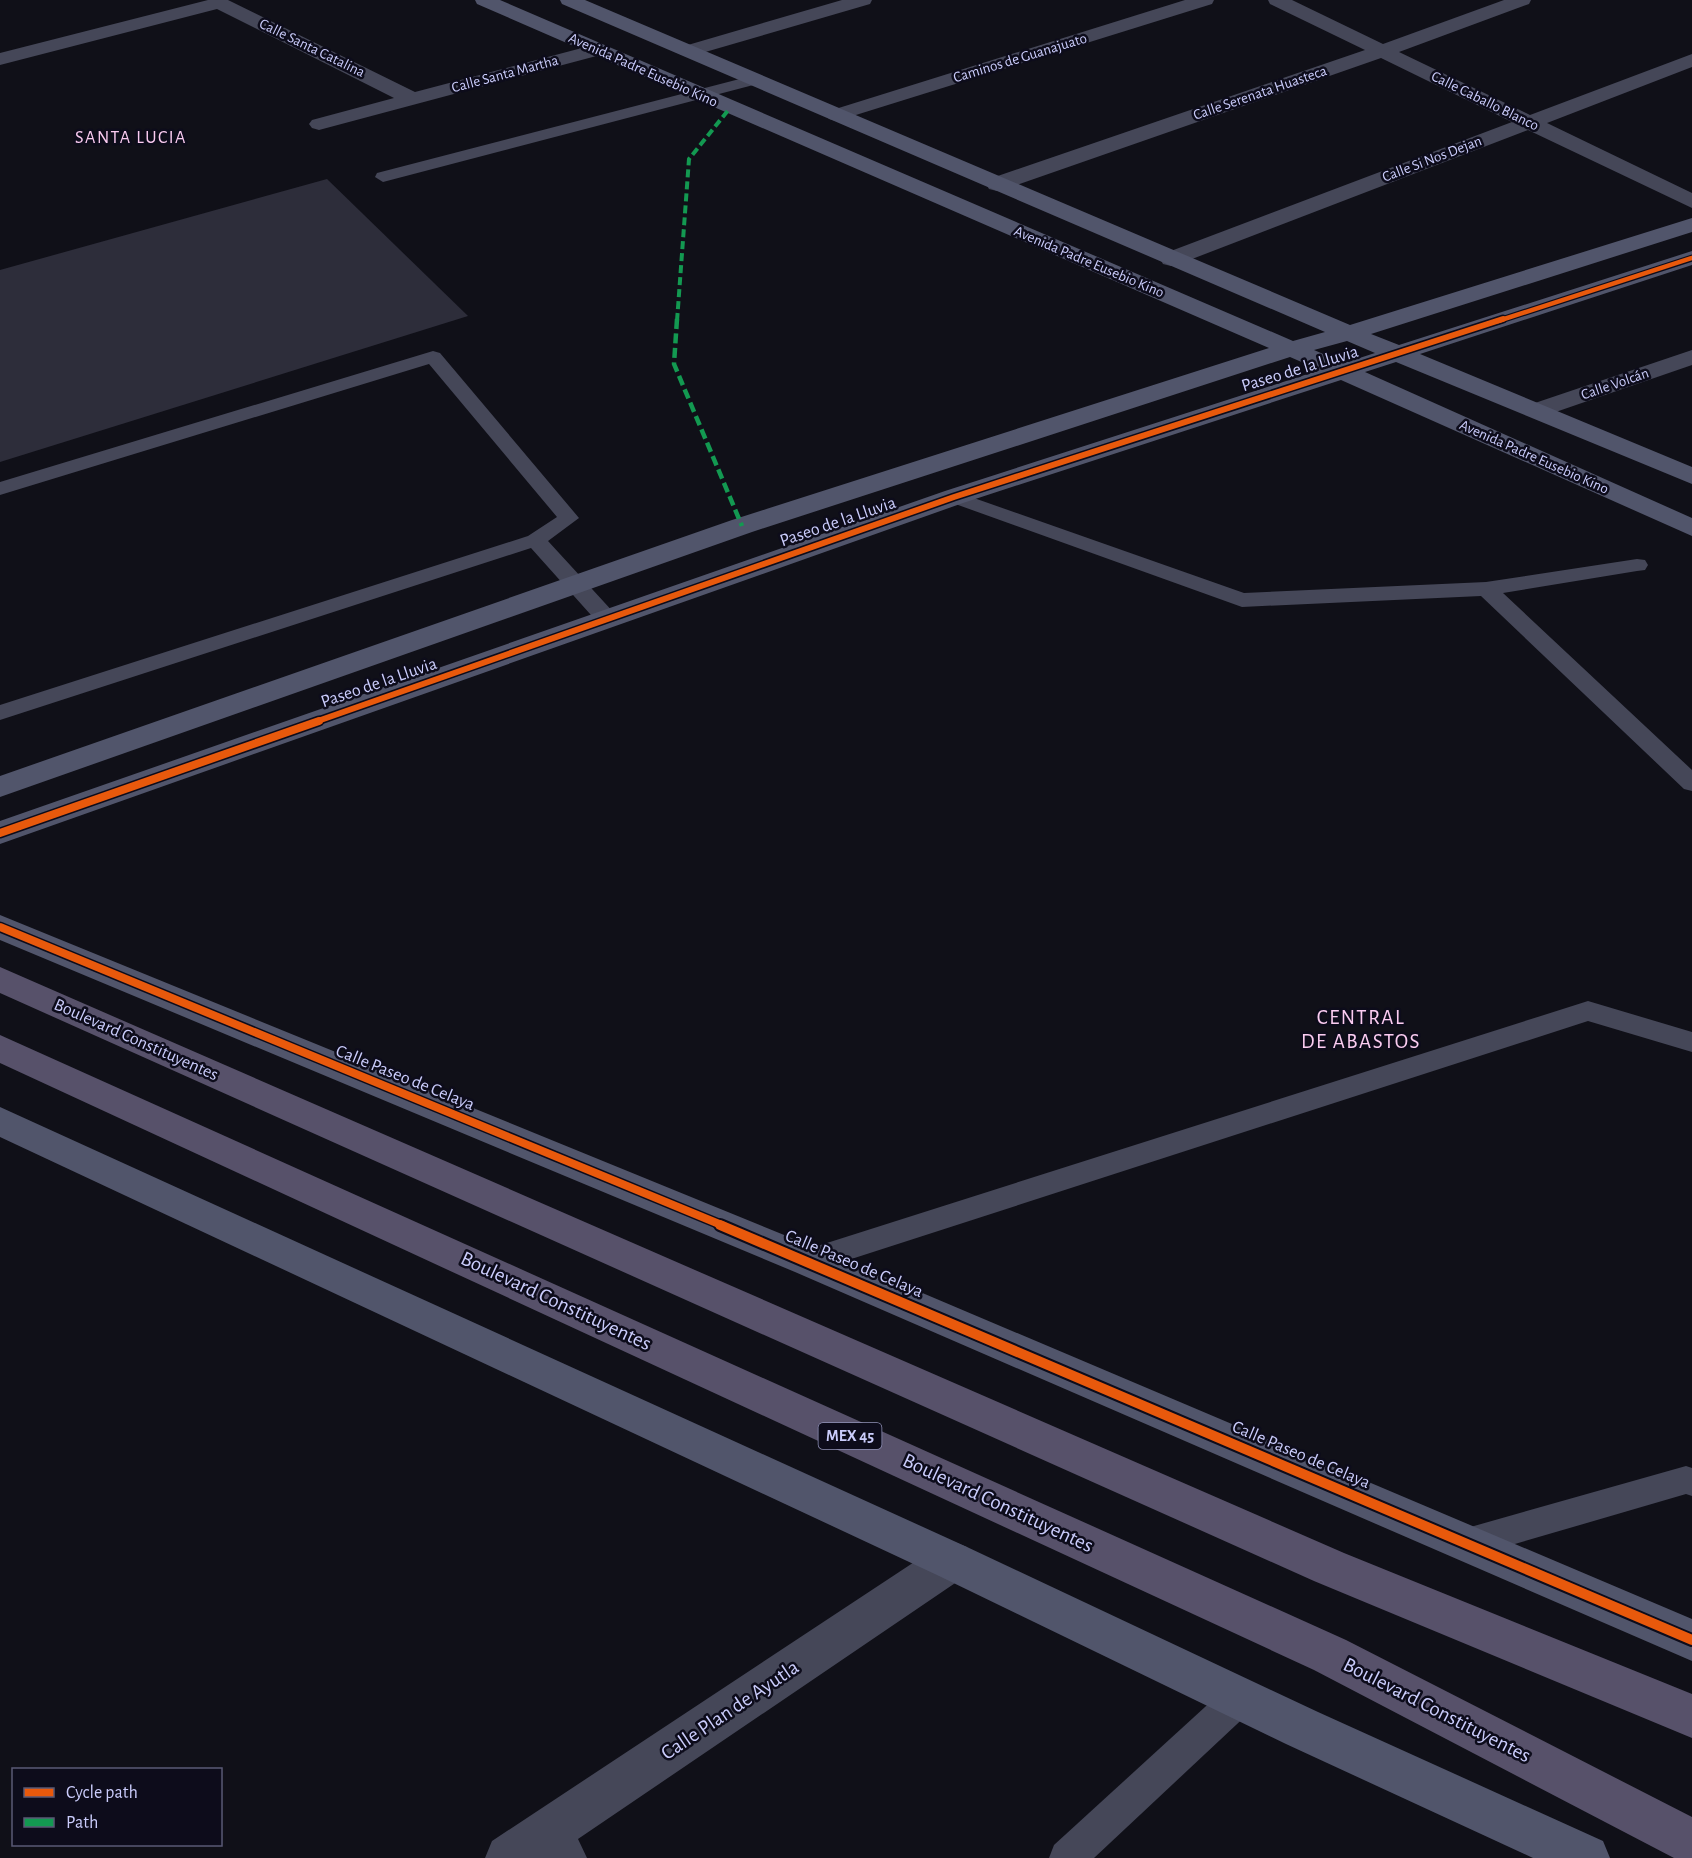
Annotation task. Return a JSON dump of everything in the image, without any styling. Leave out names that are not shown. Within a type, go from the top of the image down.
[{"type":"main road","name":"Boulevard Constituyentes","points":[[6,982],[1329,1567],[1692,1716]]},
{"type":"main road","name":"Boulevard Constituyentes","points":[[0,1048],[1330,1655],[1692,1842]]},
{"type":"street","name":"Avenida Padre Eusebio Kino","points":[[484,0],[699,95],[1340,370],[1692,528]]},
{"type":"street","name":"Avenida Padre Eusebio Kino","points":[[569,0],[1171,259],[1692,476]]},
{"type":"street","points":[[688,51],[863,0]]},
{"type":"street","name":"Caminos de Guanajuato","points":[[836,115],[1205,0]]},
{"type":"street","name":"Calle Caballo Blanco","points":[[1277,0],[1692,201]]},
{"type":"street","name":"Calle Serenata Huasteca","points":[[997,184],[1382,51],[1522,0]]},
{"type":"street","name":"Calle Santa Catalina","points":[[0,59],[219,3],[413,99]]},
{"type":"street","name":"Calle Santa Martha","points":[[319,124],[597,50]]},
{"type":"street","name":"Calle Si Nos Dejan","points":[[1171,259],[1692,60]]},
{"type":"street","name":"Paseo de la Lluvia","points":[[0,787],[742,526],[1290,349],[1348,333],[1692,225]]},
{"type":"street","name":"Paseo de la Lluvia","points":[[0,833],[954,497],[1340,370],[1400,354],[1692,258]]},
{"type":"street","name":"Calle Volcán","points":[[1538,410],[1692,357]]},
{"type":"street","name":"Calle Paseo de Celaya","points":[[0,927],[808,1261],[1692,1640]]},
{"type":"street","points":[[0,1121],[952,1561],[1240,1698],[1586,1858]]},
{"type":"street","name":"Calle Plan de Ayutla","points":[[538,1851],[952,1561]]},
{"type":"lane","points":[[383,177],[755,80]]},
{"type":"lane","points":[[0,489],[433,357],[569,518],[535,540],[0,713]]},
{"type":"lane","points":[[954,497],[1242,600],[1486,589],[1637,565]]},
{"type":"lane","points":[[535,540],[607,619]]},
{"type":"lane","points":[[1486,589],[1692,783]]},
{"type":"lane","points":[[808,1261],[1588,1011],[1692,1042]]},
{"type":"lane","points":[[1467,1543],[1686,1479],[1692,1482]]},
{"type":"lane","points":[[1067,1858],[1240,1698]]},
{"type":"building","points":[[327,179],[468,316],[0,462],[0,270]]},
{"type":"marked path","points":[[730,108],[689,159],[674,364],[742,526]]},
{"type":"cycle path","points":[[0,833],[954,497],[1692,258]]},
{"type":"cycle path","points":[[0,927],[808,1261],[1692,1640]]},
{"type":"district","name":"SANTA LUCIA","points":[[131,138]]},
{"type":"district","name":"CENTRAL DE ABASTOS","points":[[1361,1029]]}]
